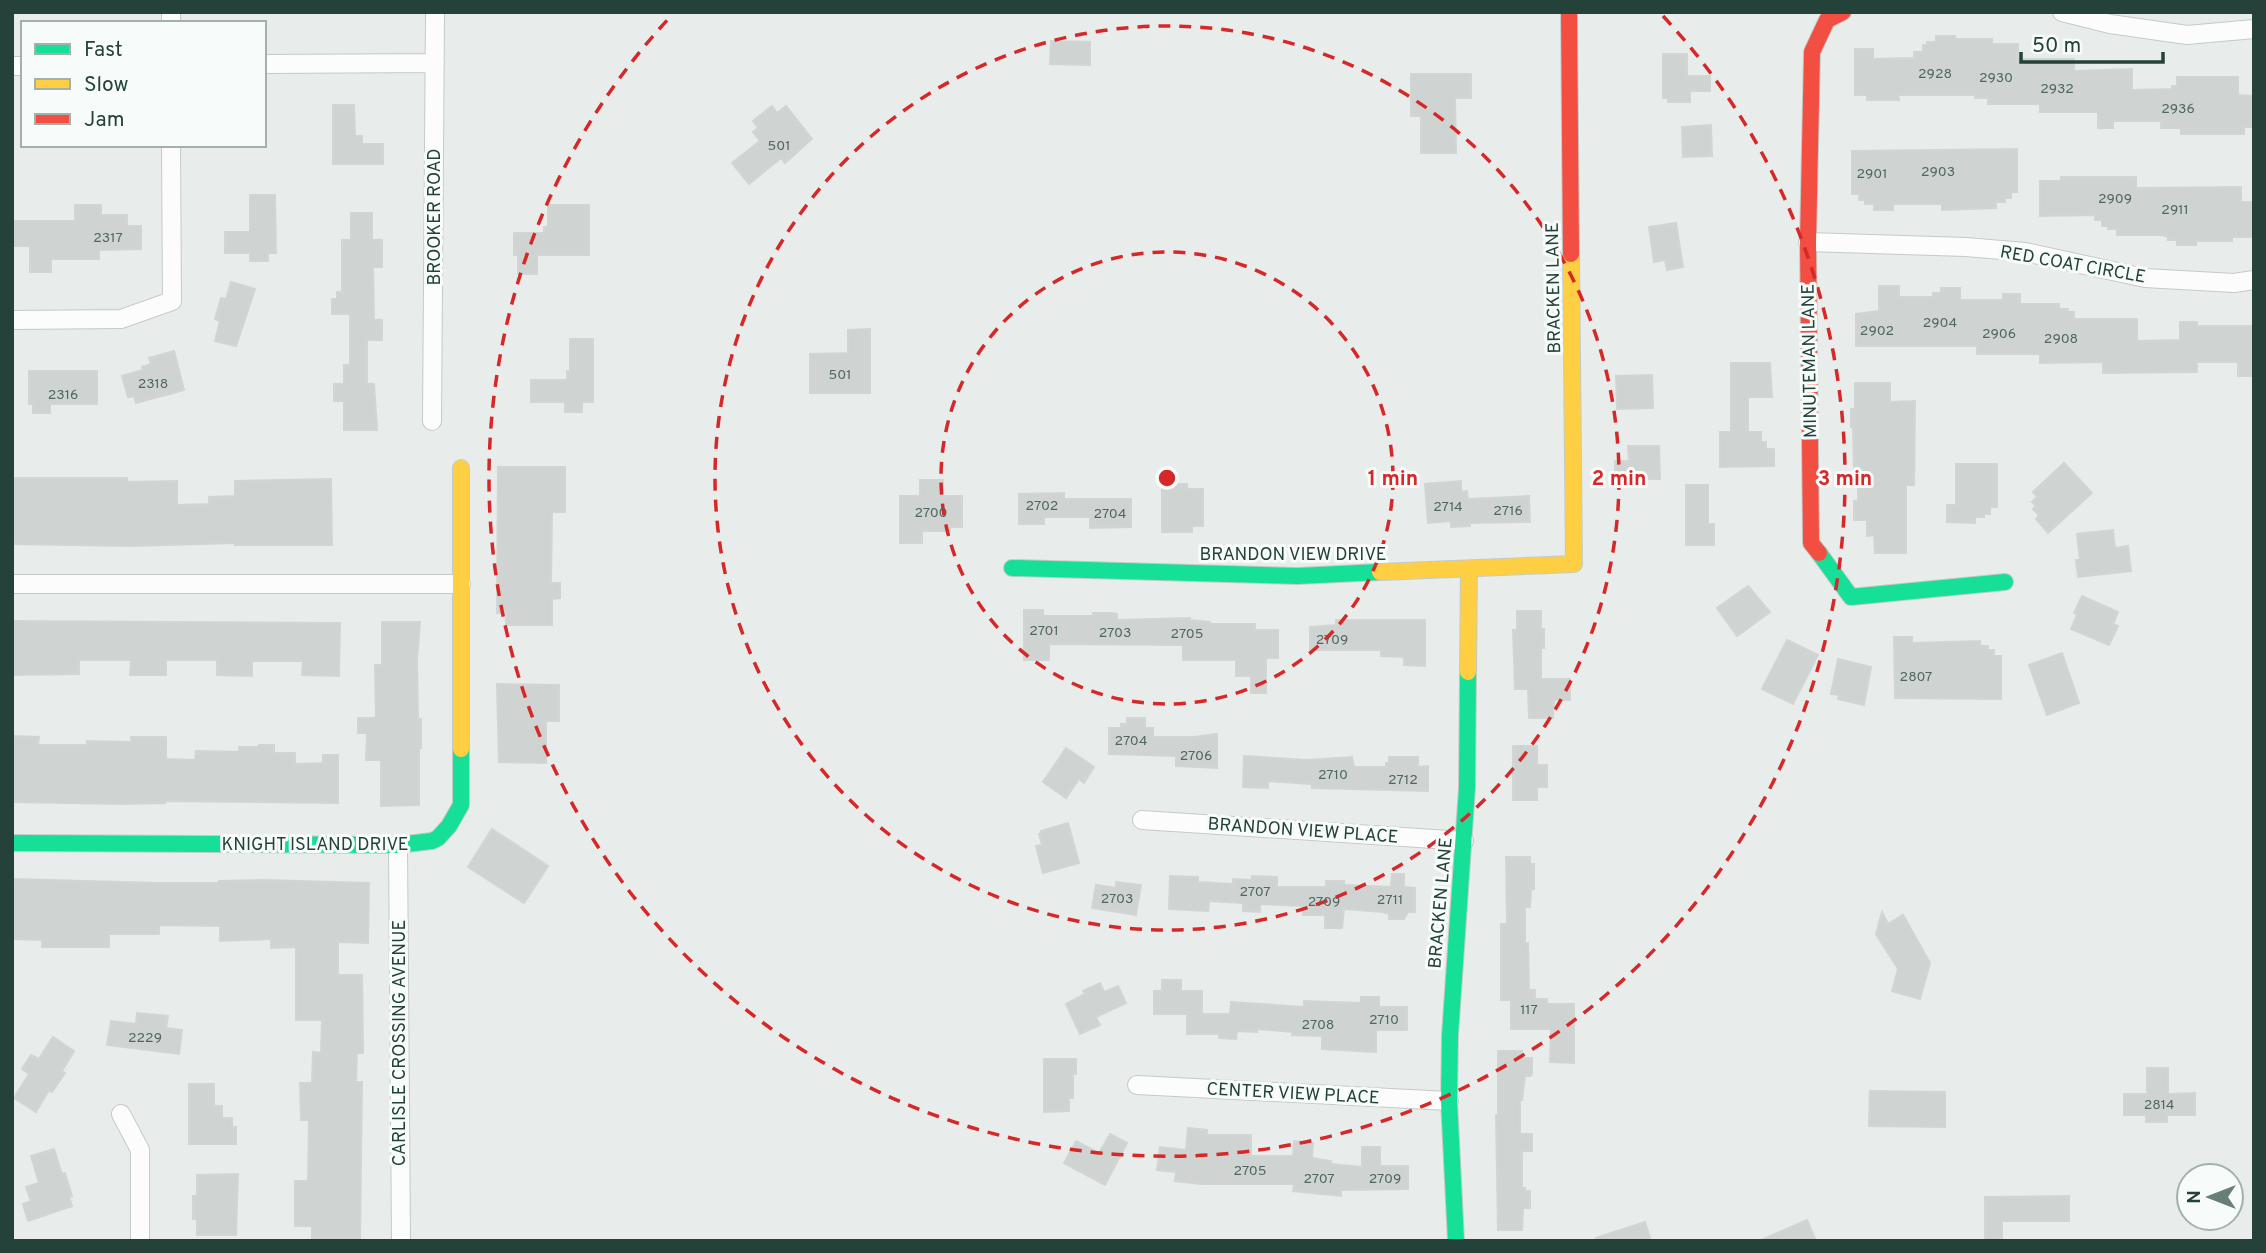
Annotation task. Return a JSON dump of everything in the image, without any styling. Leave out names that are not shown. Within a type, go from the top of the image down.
[{"type":"street","name":"BROOKER ROAD","points":[[432,421],[435,12]]},
{"type":"street","name":"BRACKEN LANE","points":[[1569,12],[1574,564]]},
{"type":"street","name":"MINUTEMAN LANE","points":[[1843,12],[1828,20],[1812,52],[1808,242],[1811,543],[1851,597],[2005,582]]},
{"type":"street","points":[[2062,12],[2187,36],[2254,29]]},
{"type":"street","points":[[266,64],[435,63]]},
{"type":"street","points":[[12,320],[121,319],[172,301],[171,147]]},
{"type":"street","name":"RED COAT CIRCLE","points":[[1808,242],[2025,252],[2145,278],[2234,283],[2254,280]]},
{"type":"street","name":"KNIGHT ISLAND DRIVE","points":[[12,843],[398,845],[426,843],[445,835],[461,805],[461,468]]},
{"type":"street","name":"BRANDON VIEW DRIVE","points":[[1012,568],[1270,576],[1355,575],[1574,564]]},
{"type":"street","name":"BRACKEN LANE","points":[[1456,1241],[1449,1101],[1453,974],[1464,841],[1469,722],[1469,569]]},
{"type":"street","points":[[12,584],[461,584]]},
{"type":"street","name":"BRANDON VIEW PLACE","points":[[1142,820],[1464,841]]},
{"type":"street","name":"CARLISLE CROSSING AVENUE","points":[[398,845],[401,1241]]},
{"type":"street","name":"CENTER VIEW PLACE","points":[[1137,1085],[1449,1101]]},
{"type":"street","points":[[121,1114],[140,1150],[140,1241]]},
{"type":"building","points":[[1936,36],[1992,39],[1992,44],[2018,44],[2018,59],[2074,59],[2074,71],[2132,69],[2132,90],[2172,89],[2172,86],[2177,86],[2177,77],[2238,77],[2238,95],[2254,96],[2254,127],[2244,127],[2244,134],[2181,134],[2181,128],[2161,128],[2161,121],[2113,121],[2113,128],[2098,128],[2098,112],[2040,112],[2040,104],[1988,104],[1988,98],[1975,98],[1975,95],[1898,95],[1899,100],[1867,100],[1867,95],[1855,95],[1855,49],[1873,49],[1873,59],[1914,58],[1914,52],[1923,52],[1923,45],[1927,45],[1927,42],[1936,42]]},
{"type":"building","points":[[1051,41],[1090,42],[1090,65],[1050,64]]},
{"type":"building","points":[[1663,54],[1687,54],[1687,76],[1710,76],[1710,91],[1690,91],[1690,102],[1668,102],[1668,98],[1663,98]]},
{"type":"building","points":[[1411,74],[1471,74],[1471,98],[1455,98],[1456,153],[1421,153],[1421,116],[1411,116]]},
{"type":"building","points":[[333,105],[354,105],[355,136],[362,136],[362,144],[383,144],[383,164],[333,164]]},
{"type":"building","points":[[772,106],[777,113],[786,106],[812,139],[785,163],[781,158],[749,184],[732,163],[760,141],[753,132],[758,128],[753,121]]},
{"type":"building","points":[[1711,125],[1712,156],[1683,157],[1682,127]]},
{"type":"building","points":[[2017,149],[2017,192],[2011,192],[2011,198],[2005,198],[2005,202],[1996,202],[1996,208],[1942,210],[1942,204],[1893,204],[1893,210],[1874,210],[1874,204],[1865,204],[1865,200],[1859,200],[1859,194],[1852,194],[1852,151]]},
{"type":"building","points":[[2061,177],[2136,177],[2136,188],[2241,187],[2241,202],[2254,202],[2254,237],[2232,237],[2232,241],[2196,241],[2196,245],[2177,245],[2177,240],[2168,240],[2168,237],[2162,235],[2117,235],[2117,229],[2102,226],[2102,220],[2095,220],[2095,215],[2040,216],[2040,181],[2061,181]]},
{"type":"building","points":[[250,195],[275,195],[276,253],[268,253],[268,261],[250,261],[250,253],[225,253],[225,232],[250,232]]},
{"type":"building","points":[[75,205],[101,205],[101,215],[127,215],[127,226],[141,226],[141,249],[99,250],[99,259],[51,259],[51,272],[30,272],[30,246],[12,246],[12,221],[75,221]]},
{"type":"building","points":[[548,205],[589,205],[589,255],[537,255],[537,274],[518,274],[518,255],[514,255],[514,233],[544,233],[544,227],[548,227]]},
{"type":"building","points":[[351,213],[372,213],[372,240],[382,240],[382,267],[373,267],[374,320],[382,320],[382,340],[367,340],[367,384],[374,384],[377,430],[344,430],[344,401],[334,401],[334,384],[344,384],[344,365],[350,365],[350,314],[332,314],[332,299],[337,299],[337,292],[342,292],[342,240],[351,240]]},
{"type":"building","points":[[1676,223],[1683,267],[1667,270],[1665,260],[1654,262],[1649,227]]},
{"type":"building","points":[[231,282],[255,289],[236,346],[215,341],[220,321],[215,319],[221,298],[226,299]]},
{"type":"building","points":[[1879,286],[1899,286],[1899,297],[1933,297],[1933,293],[1941,293],[1941,288],[1960,288],[1960,300],[2003,300],[2003,294],[2020,294],[2020,304],[2059,304],[2059,309],[2074,312],[2074,319],[2137,319],[2137,341],[2180,340],[2180,322],[2197,322],[2197,326],[2254,326],[2254,376],[2238,376],[2238,362],[2197,362],[2197,372],[2103,373],[2103,362],[2040,363],[2040,354],[1977,354],[1977,346],[1856,346],[1856,314],[1879,311]]},
{"type":"building","points":[[870,329],[870,393],[810,393],[810,354],[848,353],[848,330]]},
{"type":"building","points":[[570,339],[593,339],[593,402],[582,402],[582,412],[565,412],[565,402],[531,402],[531,380],[567,380],[567,371],[570,371]]},
{"type":"building","points":[[174,351],[184,390],[136,403],[134,396],[128,397],[122,376],[143,370],[142,367],[151,364],[149,358]]},
{"type":"building","points":[[1731,363],[1770,363],[1772,397],[1748,397],[1748,432],[1761,432],[1761,442],[1766,442],[1766,449],[1774,449],[1774,466],[1720,467],[1720,432],[1731,432]]},
{"type":"building","points":[[29,371],[97,371],[97,404],[50,404],[50,413],[33,413],[33,404],[29,404]]},
{"type":"building","points":[[1652,375],[1653,408],[1617,409],[1616,376]]},
{"type":"building","points":[[1855,383],[1890,383],[1890,402],[1915,401],[1914,485],[1906,485],[1906,553],[1875,553],[1874,535],[1867,536],[1867,520],[1854,520],[1854,501],[1858,501],[1858,468],[1854,468],[1851,427],[1851,409],[1855,409]]},
{"type":"building","points":[[1628,446],[1659,446],[1660,479],[1615,479],[1615,461],[1629,461]]},
{"type":"building","points":[[2064,463],[2092,493],[2048,533],[2036,519],[2039,515],[2033,509],[2036,506],[2032,502],[2037,497],[2033,492]]},
{"type":"building","points":[[1956,464],[1997,464],[1997,507],[1990,507],[1990,514],[1984,514],[1984,517],[1975,517],[1975,523],[1947,522],[1947,505],[1956,505]]},
{"type":"building","points":[[498,467],[565,467],[565,512],[552,512],[551,583],[560,583],[560,598],[552,599],[552,625],[506,625],[506,613],[497,613]]},
{"type":"building","points":[[12,478],[177,481],[177,505],[209,504],[209,497],[235,496],[235,481],[331,479],[332,545],[12,544]]},
{"type":"building","points":[[920,480],[943,480],[943,496],[962,496],[962,527],[950,527],[950,531],[922,531],[922,543],[900,543],[900,496],[920,496]]},
{"type":"building","points":[[1461,481],[1461,492],[1467,491],[1468,499],[1529,496],[1530,522],[1470,523],[1470,526],[1451,527],[1451,521],[1428,523],[1425,484]]},
{"type":"building","points":[[1162,484],[1187,484],[1187,489],[1203,489],[1203,526],[1192,526],[1192,532],[1162,532]]},
{"type":"building","points":[[1686,485],[1708,485],[1708,524],[1714,524],[1714,545],[1686,545]]},
{"type":"building","points":[[1064,493],[1064,499],[1131,499],[1131,527],[1090,528],[1090,517],[1044,517],[1044,524],[1019,524],[1019,494]]},
{"type":"building","points":[[2113,530],[2115,548],[2128,546],[2131,571],[2078,577],[2076,560],[2080,560],[2077,534]]},
{"type":"building","points":[[1748,586],[1770,612],[1737,636],[1717,608]]},
{"type":"building","points":[[2082,596],[2118,612],[2113,624],[2118,626],[2109,645],[2071,629],[2077,615],[2074,613]]},
{"type":"building","points":[[1024,610],[1043,610],[1043,616],[1093,616],[1093,613],[1111,613],[1117,614],[1117,620],[1190,618],[1210,624],[1255,624],[1255,630],[1278,630],[1278,658],[1266,658],[1266,693],[1251,693],[1251,676],[1236,676],[1236,660],[1183,660],[1183,645],[1049,644],[1049,660],[1024,660]]},
{"type":"building","points":[[1517,611],[1541,611],[1544,648],[1541,648],[1541,679],[1570,679],[1570,700],[1554,700],[1553,718],[1529,718],[1528,689],[1515,689],[1513,630],[1517,630]]},
{"type":"building","points":[[1336,620],[1425,620],[1425,666],[1404,665],[1404,657],[1381,656],[1381,650],[1310,650],[1310,627],[1336,625]]},
{"type":"building","points":[[12,621],[340,623],[339,676],[302,675],[303,661],[252,661],[252,676],[217,675],[217,660],[166,660],[166,675],[130,675],[131,660],[79,660],[79,674],[12,675]]},
{"type":"building","points":[[382,622],[420,622],[417,659],[418,719],[421,719],[419,805],[381,806],[381,760],[366,760],[367,733],[358,733],[358,718],[376,718],[375,665],[382,665]]},
{"type":"building","points":[[1894,637],[1912,637],[1912,643],[1980,641],[1980,646],[1988,646],[1988,650],[1994,650],[1994,656],[2001,656],[2001,699],[1895,698]]},
{"type":"building","points":[[1787,640],[1818,655],[1793,704],[1762,689]]},
{"type":"building","points":[[2062,653],[2079,703],[2047,715],[2029,665]]},
{"type":"building","points":[[1838,659],[1871,667],[1864,705],[1838,699],[1839,695],[1831,694]]},
{"type":"building","points":[[497,684],[559,685],[559,721],[546,721],[546,763],[499,762]]},
{"type":"building","points":[[1127,718],[1145,718],[1145,728],[1153,728],[1153,737],[1217,734],[1217,768],[1176,766],[1176,756],[1109,754],[1109,728],[1121,728],[1121,724],[1127,724]]},
{"type":"building","points":[[12,736],[39,737],[38,745],[87,745],[87,741],[131,742],[131,737],[166,737],[166,759],[195,760],[196,751],[239,752],[239,747],[259,745],[274,745],[274,753],[295,753],[295,764],[323,763],[323,755],[338,755],[338,803],[12,802]]},
{"type":"building","points":[[1513,746],[1537,746],[1537,765],[1547,765],[1547,787],[1537,787],[1537,800],[1513,800]]},
{"type":"building","points":[[1066,748],[1094,767],[1084,783],[1079,779],[1066,798],[1043,782]]},
{"type":"building","points":[[1244,756],[1306,760],[1352,757],[1354,767],[1386,767],[1389,757],[1418,757],[1418,767],[1428,766],[1428,791],[1312,788],[1312,784],[1268,781],[1268,788],[1243,787]]},
{"type":"building","points":[[1068,823],[1079,863],[1043,873],[1036,846],[1042,845],[1039,834]]},
{"type":"building","points":[[492,829],[548,866],[524,903],[468,867]]},
{"type":"building","points":[[1506,857],[1530,857],[1530,864],[1534,864],[1534,889],[1531,889],[1530,907],[1525,907],[1529,990],[1535,990],[1535,999],[1547,999],[1547,1004],[1574,1004],[1574,1063],[1550,1062],[1551,1029],[1511,1029],[1511,1000],[1501,1000],[1501,924],[1507,924]]},
{"type":"building","points":[[1392,874],[1404,874],[1404,887],[1415,888],[1415,912],[1408,912],[1404,919],[1389,919],[1389,914],[1383,912],[1344,909],[1342,928],[1325,928],[1325,915],[1303,915],[1303,906],[1260,904],[1260,912],[1243,911],[1243,903],[1209,901],[1208,911],[1169,909],[1170,876],[1198,877],[1198,882],[1233,884],[1233,879],[1252,880],[1252,876],[1277,877],[1277,887],[1326,887],[1326,881],[1344,881],[1344,885],[1391,887]]},
{"type":"building","points":[[13,879],[158,883],[264,880],[369,883],[368,943],[338,942],[338,975],[362,975],[363,1053],[357,1053],[356,1082],[362,1082],[360,1241],[312,1241],[312,1226],[295,1226],[295,1181],[308,1181],[309,1120],[301,1120],[300,1083],[312,1083],[313,1052],[321,1053],[322,1020],[296,1020],[296,947],[271,948],[271,939],[220,941],[220,926],[159,925],[159,934],[109,934],[109,947],[42,947],[42,940],[13,939]]},
{"type":"building","points":[[1116,882],[1141,885],[1136,915],[1092,908],[1096,885],[1116,888]]},
{"type":"building","points":[[1882,912],[1888,924],[1903,915],[1930,963],[1920,999],[1892,991],[1898,969],[1876,934]]},
{"type":"building","points":[[1162,980],[1181,980],[1181,991],[1202,991],[1202,1014],[1230,1014],[1231,1002],[1304,1007],[1304,1001],[1361,1003],[1361,997],[1379,997],[1379,1007],[1407,1007],[1407,1030],[1376,1030],[1376,1052],[1322,1049],[1322,1036],[1292,1035],[1293,1032],[1257,1029],[1257,1032],[1237,1031],[1236,1039],[1219,1038],[1219,1034],[1187,1034],[1187,1014],[1154,1014],[1154,991],[1162,991]]},
{"type":"building","points":[[1100,983],[1104,992],[1118,986],[1126,1003],[1096,1017],[1100,1025],[1080,1034],[1066,1004],[1085,994],[1083,991]]},
{"type":"building","points":[[137,1013],[168,1016],[166,1028],[182,1030],[179,1054],[107,1045],[111,1021],[136,1024]]},
{"type":"building","points":[[53,1037],[74,1051],[62,1071],[65,1073],[52,1092],[49,1090],[36,1112],[14,1098],[29,1074],[22,1069],[31,1055],[39,1059]]},
{"type":"building","points":[[1498,1051],[1522,1051],[1522,1058],[1532,1058],[1532,1074],[1525,1076],[1520,1100],[1520,1134],[1532,1134],[1532,1151],[1523,1151],[1522,1154],[1522,1188],[1530,1191],[1530,1208],[1523,1208],[1522,1230],[1498,1230]]},
{"type":"building","points":[[1044,1059],[1076,1059],[1073,1098],[1069,1098],[1069,1111],[1044,1112]]},
{"type":"building","points":[[2147,1068],[2168,1068],[2168,1094],[2195,1093],[2195,1115],[2167,1115],[2167,1122],[2146,1122],[2146,1115],[2124,1115],[2124,1094],[2147,1094]]},
{"type":"building","points":[[189,1084],[214,1084],[214,1106],[222,1106],[222,1118],[232,1118],[232,1127],[236,1127],[236,1144],[189,1144]]},
{"type":"building","points":[[1870,1091],[1945,1092],[1945,1127],[1869,1126]]},
{"type":"building","points":[[1188,1128],[1207,1130],[1207,1135],[1251,1135],[1251,1156],[1293,1156],[1294,1141],[1313,1143],[1312,1158],[1331,1161],[1331,1164],[1362,1167],[1362,1147],[1380,1147],[1380,1166],[1408,1166],[1408,1189],[1341,1190],[1341,1196],[1293,1191],[1294,1184],[1201,1184],[1175,1181],[1176,1172],[1157,1170],[1160,1147],[1186,1150]]},
{"type":"building","points":[[1110,1134],[1127,1143],[1105,1185],[1064,1163],[1076,1141],[1099,1153]]},
{"type":"building","points":[[54,1149],[62,1174],[65,1173],[72,1206],[28,1221],[23,1204],[31,1201],[26,1187],[39,1183],[31,1156]]},
{"type":"building","points":[[238,1174],[236,1235],[197,1235],[197,1219],[193,1219],[193,1196],[197,1196],[197,1175]]},
{"type":"building","points":[[2069,1196],[2069,1221],[2002,1221],[2002,1241],[1985,1241],[1985,1197]]},
{"type":"building","points":[[1807,1220],[1816,1241],[1759,1241]]},
{"type":"building","points":[[1645,1222],[1651,1241],[1597,1241],[1596,1238]]},
{"type":"traffic: fast","points":[[1819,553],[1851,597],[2005,582]]},
{"type":"traffic: fast","points":[[1012,568],[1298,576],[1380,572]]},
{"type":"traffic: fast","points":[[1456,1241],[1449,1101],[1450,1035],[1467,788],[1468,672]]},
{"type":"traffic: fast","points":[[12,843],[398,845],[432,841],[449,826],[461,805],[461,749]]},
{"type":"traffic: slow","points":[[1380,572],[1574,564],[1571,254]]},
{"type":"traffic: slow","points":[[461,468],[461,749]]},
{"type":"traffic: slow","points":[[1468,672],[1469,569]]},
{"type":"traffic: jam","points":[[1569,12],[1571,254]]},
{"type":"traffic: jam","points":[[1819,553],[1811,543],[1808,242],[1812,52],[1827,20],[1843,12]]}]
